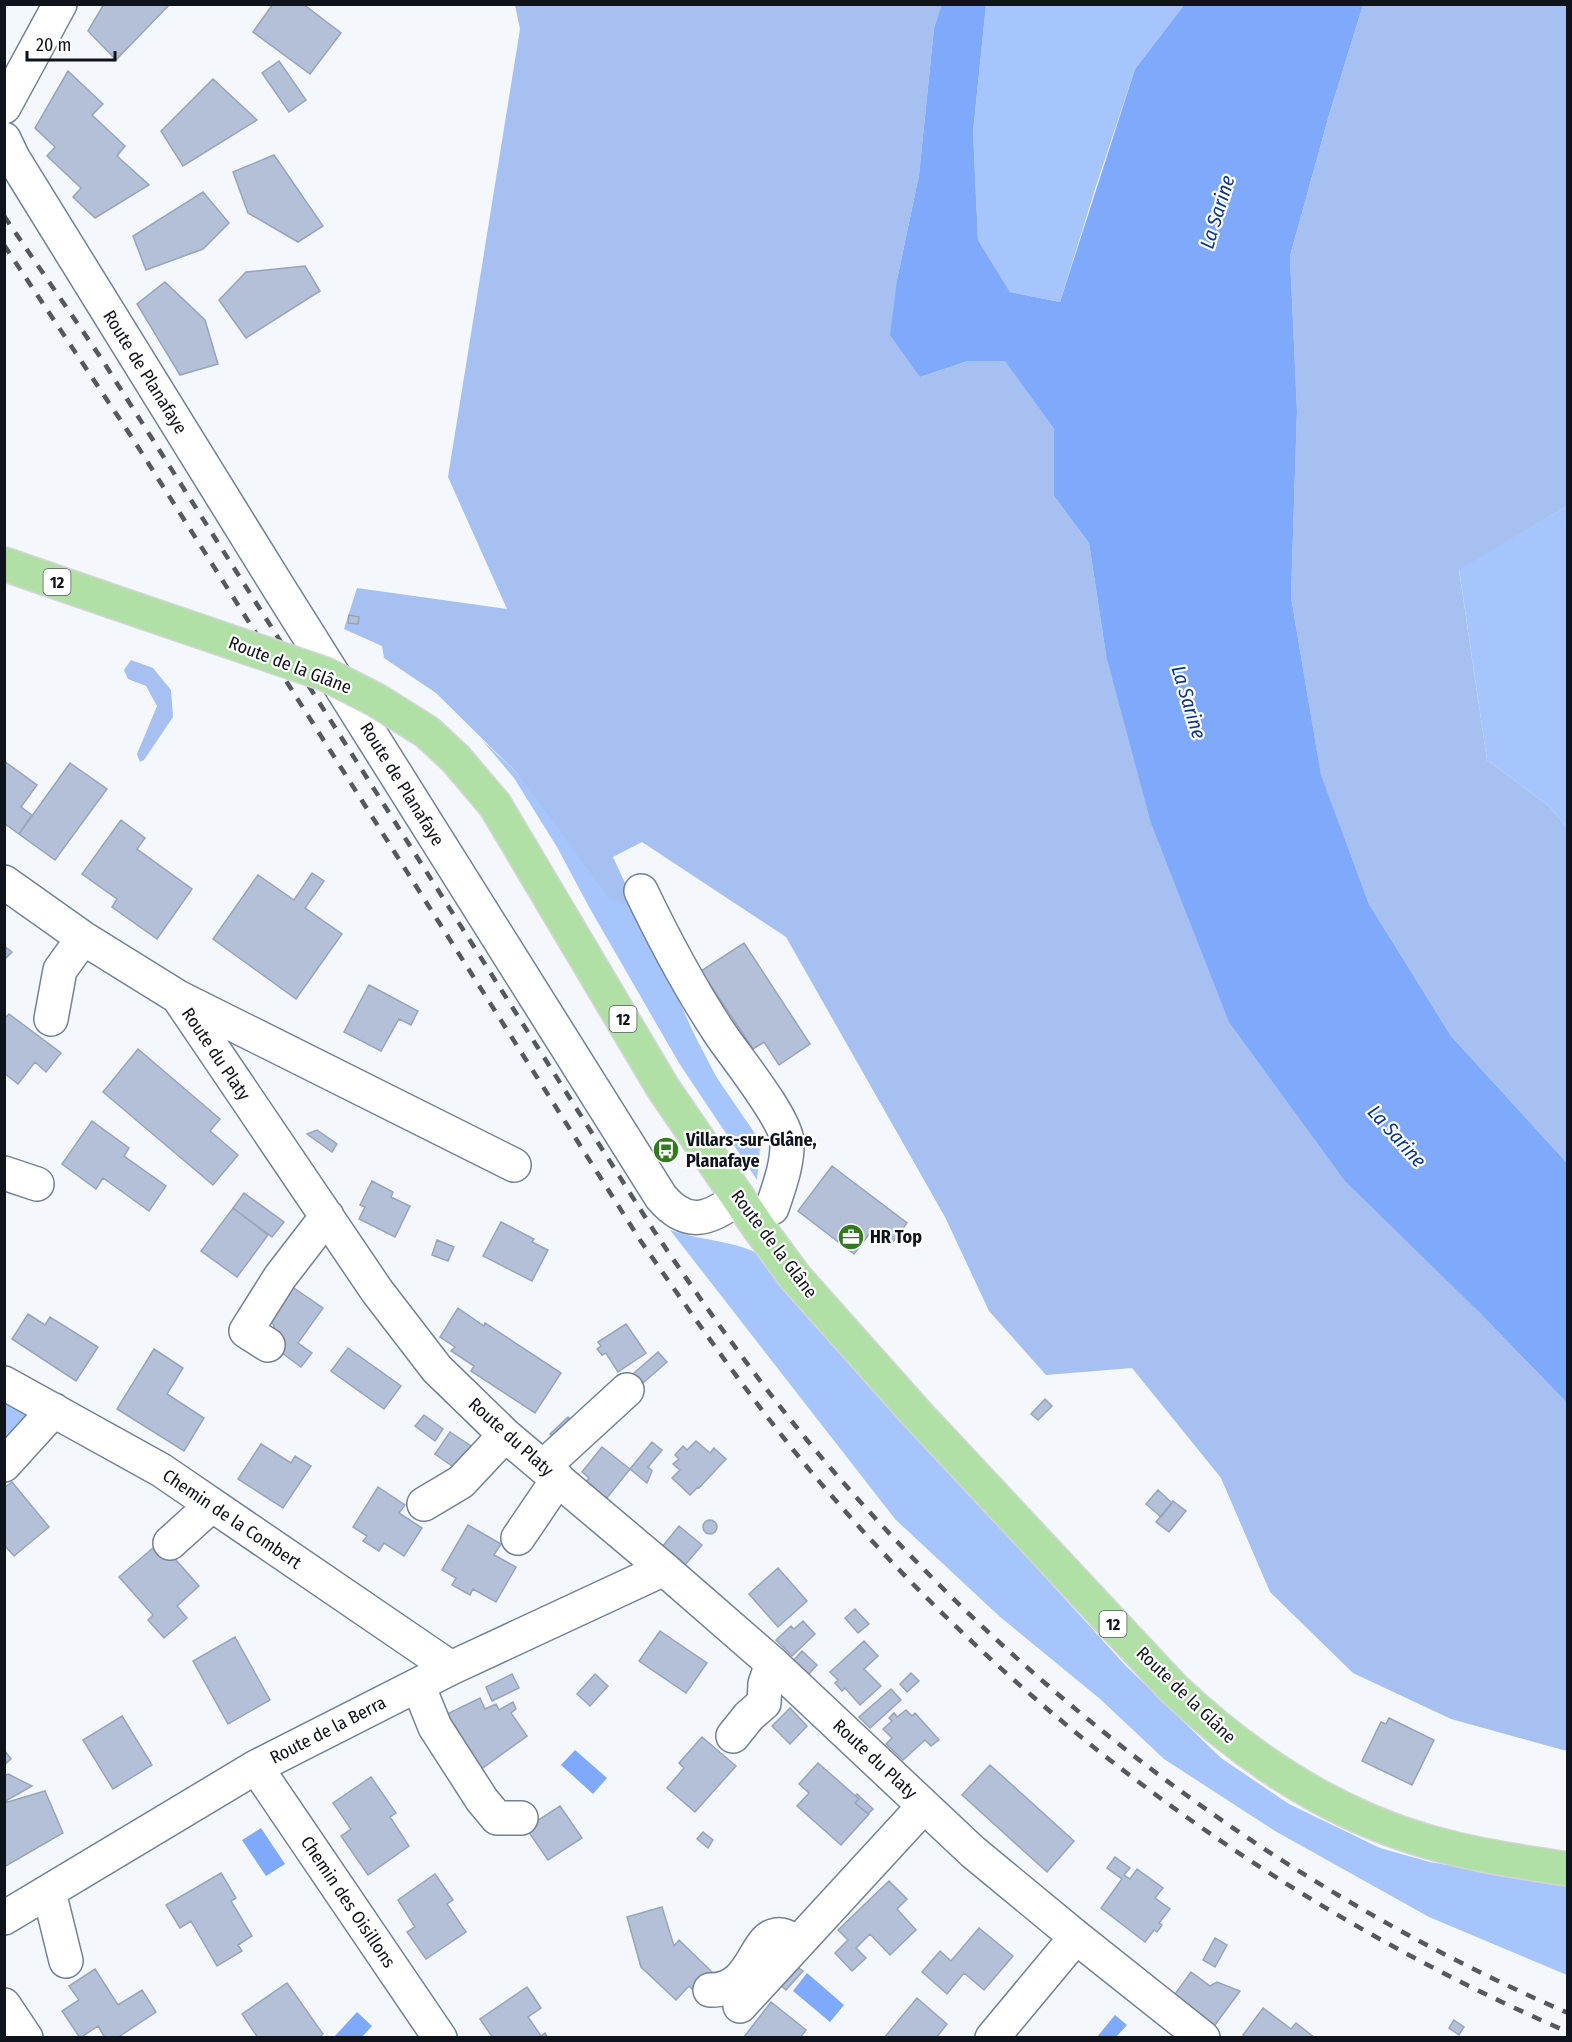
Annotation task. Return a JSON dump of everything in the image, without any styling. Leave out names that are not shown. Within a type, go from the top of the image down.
[{"type":"main road","name":"Route de la Glâne","points":[[4,564],[325,675],[376,700],[427,732],[456,759],[495,805],[663,1088],[795,1277],[855,1346],[1166,1679],[1210,1722],[1248,1753],[1293,1783],[1371,1822],[1401,1834],[1459,1850],[1568,1869]]},
{"type":"street","points":[[4,107],[60,4]]},
{"type":"street","name":"Route de Planafaye","points":[[4,139],[13,158],[181,432],[661,1197],[676,1212],[695,1218],[715,1214],[738,1198]]},
{"type":"street","name":"Route du Platy","points":[[4,882],[83,938],[178,997],[514,1165]]},
{"type":"street","points":[[641,891],[659,928],[718,1031],[778,1117],[787,1139],[784,1170],[772,1208]]},
{"type":"street","points":[[51,1019],[60,970],[83,938]]},
{"type":"street","name":"Route du Platy","points":[[178,997],[377,1291],[437,1369],[505,1435],[772,1663],[973,1852],[1203,2037]]},
{"type":"street","points":[[4,1173],[37,1184]]},
{"type":"street","points":[[268,1346],[246,1331],[280,1277],[327,1216]]},
{"type":"street","name":"Chemin de la Combert","points":[[4,1383],[161,1470],[451,1668]]},
{"type":"street","points":[[518,1538],[551,1473],[627,1390]]},
{"type":"street","points":[[4,1465],[54,1410]]},
{"type":"street","points":[[424,1504],[461,1482],[505,1435]]},
{"type":"street","points":[[170,1543],[212,1505]]},
{"type":"street","name":"Route de la Berra","points":[[4,1918],[256,1767],[451,1668],[664,1569]]},
{"type":"street","points":[[733,1736],[749,1716],[764,1703],[765,1684],[772,1663]]},
{"type":"street","points":[[418,1685],[435,1727],[482,1800],[497,1818],[521,1818]]},
{"type":"street","name":"Chemin des Oisillons","points":[[256,1767],[440,2037]]},
{"type":"street","name":"Route du Platy","points":[[740,2006],[924,1806]]},
{"type":"street","points":[[49,1892],[66,1961]]},
{"type":"street","points":[[710,1990],[722,1990],[735,1982],[746,1971],[766,1939],[775,1935],[783,1935],[798,1943]]},
{"type":"street","points":[[992,2037],[1076,1937]]},
{"type":"street","points":[[4,2005],[26,2037]]},
{"type":"shaded area","points":[[515,5],[942,5],[934,28],[919,175],[897,280],[920,377],[968,361],[1005,360],[1054,429],[1054,496],[1089,543],[1106,655],[1475,1308],[1567,1403],[1567,1751],[1451,1719],[1353,1673],[1270,1592],[1221,1478],[1132,1368],[1046,1375],[989,1311],[945,1217],[786,937],[642,842],[613,857],[633,900],[622,905],[608,897],[518,774],[436,693],[384,658],[382,646],[344,629],[357,588],[507,609],[448,477],[520,29]]},
{"type":"shaded area","points":[[986,5],[1184,5],[1135,69],[1060,302],[1010,292],[978,240],[973,132]]},
{"type":"shaded area","points":[[1363,5],[1567,5],[1567,506],[1459,570],[1487,760],[1550,807],[1567,828],[1567,1163],[1451,1036],[1369,904],[1321,776],[1291,597],[1297,411],[1290,256],[1329,115]]},
{"type":"shaded area","points":[[1567,506],[1567,828],[1550,807],[1487,760],[1459,569]]},
{"type":"shaded area","points":[[131,660],[153,668],[171,690],[173,717],[144,760],[140,762],[137,754],[157,706],[146,686],[128,679],[124,670]]},
{"type":"shaded area","points":[[482,740],[518,774],[633,900],[696,1038],[717,1078],[756,1135],[760,1147],[757,1180],[679,1063],[557,847],[514,778]]},
{"type":"shaded area","points":[[670,1230],[736,1245],[757,1253],[945,1467],[1125,1665],[1221,1758],[1289,1804],[1380,1848],[1430,1862],[1567,1885],[1567,1975],[1429,1917],[1275,1831],[1164,1759],[1099,1698],[999,1616],[895,1519]]},
{"type":"shaded area","points":[[4,1400],[36,1419],[4,1444]]},
{"type":"water","name":"La Sarine","points":[[942,4],[986,5],[973,132],[978,240],[1010,292],[1060,302],[1135,69],[1184,5],[1363,5],[1329,115],[1290,256],[1297,411],[1291,597],[1321,775],[1369,904],[1451,1036],[1567,1163],[1567,1403],[1475,1308],[1345,1181],[1229,1022],[1151,823],[1106,655],[1089,543],[1054,496],[1054,429],[1005,361],[968,361],[920,377],[890,335],[897,280],[919,175],[934,28]]},
{"type":"water","points":[[575,1750],[607,1778],[593,1794],[561,1765]]},
{"type":"water","points":[[261,1828],[285,1864],[266,1876],[242,1840]]},
{"type":"water","points":[[807,1973],[844,2005],[830,2022],[793,1991]]},
{"type":"water","points":[[357,2012],[372,2026],[362,2037],[334,2037]]},
{"type":"water","points":[[1115,2015],[1127,2025],[1116,2037],[1097,2037]]},
{"type":"building","points":[[104,4],[170,4],[116,60],[88,31]]},
{"type":"building","points":[[273,4],[303,4],[341,33],[310,74],[253,32]]},
{"type":"building","points":[[279,61],[306,100],[289,112],[262,73]]},
{"type":"building","points":[[68,71],[103,104],[92,115],[125,146],[117,156],[149,185],[95,218],[73,197],[81,188],[47,156],[55,147],[35,128]]},
{"type":"building","points":[[213,79],[257,120],[183,166],[161,131]]},
{"type":"building","points":[[274,155],[323,226],[298,242],[248,213],[233,172]]},
{"type":"building","points":[[203,192],[229,223],[203,249],[146,270],[133,236]]},
{"type":"building","points":[[305,266],[320,291],[246,338],[219,300],[246,272]]},
{"type":"building","points":[[165,282],[205,320],[218,364],[180,375],[137,304]]},
{"type":"building","points":[[349,615],[359,617],[358,624],[348,623]]},
{"type":"building","points":[[4,761],[37,785],[21,807],[32,815],[19,834],[4,823]]},
{"type":"building","points":[[70,763],[107,789],[55,860],[19,834]]},
{"type":"building","points":[[121,820],[145,838],[137,849],[192,889],[157,939],[112,907],[117,899],[82,874]]},
{"type":"building","points":[[312,873],[324,881],[305,908],[342,934],[296,999],[213,939],[258,875],[294,900]]},
{"type":"building","points":[[744,943],[810,1044],[779,1065],[764,1042],[753,1049],[701,971]]},
{"type":"building","points":[[4,946],[12,952],[4,960]]},
{"type":"building","points":[[369,985],[418,1011],[411,1025],[399,1019],[381,1051],[344,1032]]},
{"type":"building","points":[[9,1014],[61,1053],[46,1072],[35,1062],[18,1084],[4,1073],[4,1019]]},
{"type":"building","points":[[138,1049],[220,1119],[210,1131],[238,1155],[213,1185],[103,1092]]},
{"type":"building","points":[[92,1121],[129,1148],[124,1156],[166,1186],[149,1211],[103,1178],[96,1189],[62,1164]]},
{"type":"building","points":[[317,1130],[337,1144],[332,1152],[307,1134]]},
{"type":"building","points":[[832,1166],[907,1223],[892,1243],[873,1229],[854,1254],[798,1211]]},
{"type":"building","points":[[372,1181],[393,1192],[391,1197],[410,1206],[395,1237],[359,1219],[365,1207],[360,1205]]},
{"type":"building","points":[[244,1193],[284,1222],[272,1237],[233,1208]]},
{"type":"building","points":[[233,1208],[268,1235],[237,1277],[201,1251]]},
{"type":"building","points":[[501,1222],[534,1239],[532,1242],[548,1250],[532,1281],[483,1256]]},
{"type":"building","points":[[437,1240],[454,1247],[448,1261],[432,1255]]},
{"type":"building","points":[[291,1286],[323,1308],[298,1343],[312,1353],[301,1367],[271,1345],[274,1325],[267,1320]]},
{"type":"building","points":[[458,1308],[561,1373],[535,1413],[471,1371],[474,1366],[451,1351],[455,1347],[440,1337]]},
{"type":"building","points":[[28,1314],[45,1325],[50,1317],[98,1347],[76,1381],[12,1339]]},
{"type":"building","points":[[626,1324],[646,1353],[618,1372],[606,1353],[602,1355],[597,1349],[601,1346],[598,1342]]},
{"type":"building","points":[[348,1348],[401,1386],[384,1409],[331,1371]]},
{"type":"building","points":[[154,1349],[183,1368],[167,1394],[204,1418],[184,1451],[117,1409]]},
{"type":"building","points":[[658,1352],[667,1362],[635,1390],[626,1380]]},
{"type":"building","points":[[1045,1399],[1052,1406],[1038,1420],[1031,1414]]},
{"type":"building","points":[[424,1415],[443,1429],[435,1441],[415,1426]]},
{"type":"building","points":[[568,1417],[578,1427],[559,1443],[550,1434]]},
{"type":"building","points":[[450,1432],[471,1446],[455,1468],[435,1454]]},
{"type":"building","points":[[696,1441],[710,1453],[714,1448],[726,1459],[690,1495],[672,1478],[680,1470],[673,1464],[679,1459],[675,1455],[683,1446],[687,1450]]},
{"type":"building","points":[[652,1442],[662,1450],[648,1467],[652,1471],[647,1483],[630,1469]]},
{"type":"building","points":[[261,1444],[291,1463],[295,1456],[311,1466],[283,1508],[238,1479]]},
{"type":"building","points":[[602,1447],[630,1469],[606,1499],[586,1482],[589,1478],[582,1472]]},
{"type":"building","points":[[12,1482],[49,1527],[14,1556],[4,1545],[4,1488]]},
{"type":"building","points":[[378,1487],[405,1505],[399,1513],[422,1528],[404,1556],[384,1543],[379,1551],[363,1541],[367,1536],[353,1527]]},
{"type":"building","points":[[1158,1490],[1172,1503],[1161,1517],[1146,1504]]},
{"type":"building","points":[[1173,1501],[1186,1511],[1169,1532],[1156,1522]]},
{"type":"building","points":[[710,1520],[715,1522],[717,1527],[715,1532],[710,1534],[705,1532],[703,1527],[705,1522]]},
{"type":"building","points":[[468,1525],[501,1544],[494,1555],[516,1567],[496,1602],[473,1589],[470,1595],[452,1585],[456,1578],[442,1570]]},
{"type":"building","points":[[679,1526],[702,1545],[685,1565],[662,1547]]},
{"type":"building","points":[[160,1542],[199,1586],[177,1606],[187,1618],[164,1638],[148,1620],[153,1615],[119,1577]]},
{"type":"building","points":[[778,1568],[807,1601],[778,1627],[749,1594]]},
{"type":"building","points":[[855,1609],[869,1624],[858,1633],[845,1618]]},
{"type":"building","points":[[803,1621],[815,1634],[792,1656],[776,1640],[791,1626],[794,1629]]},
{"type":"building","points":[[660,1631],[707,1663],[686,1693],[639,1661]]},
{"type":"building","points":[[235,1637],[270,1700],[228,1724],[193,1661]]},
{"type":"building","points":[[864,1641],[878,1656],[864,1669],[881,1686],[860,1705],[845,1688],[842,1691],[835,1683],[838,1680],[830,1672]]},
{"type":"building","points":[[802,1651],[817,1665],[808,1675],[793,1661]]},
{"type":"building","points":[[911,1673],[919,1681],[907,1692],[900,1684]]},
{"type":"building","points":[[512,1674],[519,1688],[492,1701],[486,1687]]},
{"type":"building","points":[[595,1674],[608,1686],[590,1706],[577,1694]]},
{"type":"building","points":[[891,1689],[901,1700],[870,1728],[859,1717]]},
{"type":"building","points":[[480,1698],[485,1709],[496,1704],[499,1710],[513,1702],[516,1709],[511,1713],[527,1736],[473,1775],[454,1733],[459,1733],[455,1725],[449,1728],[443,1716]]},
{"type":"building","points":[[790,1708],[807,1726],[790,1744],[772,1726]]},
{"type":"building","points":[[906,1710],[912,1716],[915,1713],[939,1740],[931,1746],[925,1740],[903,1760],[886,1744],[892,1738],[883,1729],[892,1721],[889,1718],[894,1713],[897,1717]]},
{"type":"building","points":[[122,1716],[152,1765],[113,1789],[83,1740]]},
{"type":"building","points":[[1389,1718],[1434,1740],[1412,1785],[1362,1761],[1381,1722],[1386,1724]]},
{"type":"building","points":[[702,1737],[736,1766],[695,1812],[667,1788],[684,1768],[679,1763]]},
{"type":"building","points":[[4,1750],[11,1759],[4,1765]]},
{"type":"building","points":[[4,1750],[11,1759],[4,1765]]},
{"type":"building","points":[[818,1763],[859,1799],[855,1803],[869,1814],[841,1845],[797,1806],[809,1793],[799,1784]]},
{"type":"building","points":[[990,1765],[1074,1841],[1047,1872],[962,1795]]},
{"type":"building","points":[[8,1774],[32,1786],[4,1802],[4,1776]]},
{"type":"building","points":[[371,1777],[396,1813],[390,1817],[409,1846],[368,1875],[341,1836],[351,1829],[333,1803]]},
{"type":"building","points":[[45,1791],[63,1833],[4,1867],[4,1803]]},
{"type":"building","points":[[857,1794],[873,1809],[868,1814],[855,1803],[859,1799],[855,1796]]},
{"type":"building","points":[[560,1806],[582,1838],[548,1860],[526,1828]]},
{"type":"building","points":[[703,1832],[713,1840],[708,1848],[697,1839]]},
{"type":"building","points":[[1115,1857],[1130,1868],[1124,1875],[1130,1879],[1137,1869],[1163,1888],[1155,1898],[1170,1909],[1159,1923],[1162,1925],[1157,1932],[1154,1930],[1145,1942],[1101,1908],[1122,1879],[1107,1868]]},
{"type":"building","points":[[221,1873],[236,1898],[231,1901],[252,1936],[238,1945],[242,1951],[217,1966],[191,1921],[180,1928],[166,1905]]},
{"type":"building","points":[[435,1874],[453,1900],[447,1904],[466,1932],[426,1959],[407,1932],[415,1927],[398,1900]]},
{"type":"building","points":[[889,1881],[907,1899],[897,1909],[916,1930],[890,1955],[870,1934],[856,1948],[866,1958],[852,1971],[835,1953],[848,1940],[838,1930]]},
{"type":"building","points":[[662,1907],[674,1946],[679,1940],[712,1972],[694,1991],[689,1986],[676,2000],[641,1967],[627,1917]]},
{"type":"building","points":[[979,1928],[1013,1956],[984,1990],[964,1973],[947,1994],[922,1972],[940,1951],[951,1961]]},
{"type":"building","points":[[1215,1938],[1227,1945],[1215,1967],[1203,1960]]},
{"type":"building","points":[[792,1963],[803,1971],[786,1990],[777,1982]]},
{"type":"building","points":[[95,1969],[118,2005],[142,1990],[156,2012],[117,2038],[105,2038],[98,2026],[80,2038],[62,2011],[79,2000],[69,1986]]},
{"type":"building","points":[[1191,1972],[1210,1986],[1217,1982],[1240,1991],[1215,2025],[1175,1994]]},
{"type":"building","points":[[287,1983],[323,2034],[319,2038],[258,2038],[242,2014]]},
{"type":"building","points":[[527,1987],[541,2008],[528,2017],[541,2036],[545,2033],[548,2038],[493,2038],[480,2019]]},
{"type":"building","points":[[917,1998],[947,2024],[936,2038],[884,2038]]},
{"type":"building","points":[[771,2002],[806,2030],[800,2038],[744,2037]]},
{"type":"building","points":[[1263,2008],[1291,2029],[1296,2023],[1315,2038],[1246,2038],[1243,2035]]},
{"type":"building","points":[[1454,2020],[1464,2027],[1459,2035],[1449,2028]]},
{"type":"railway","points":[[4,216],[101,358],[654,1231],[740,1354],[834,1472],[912,1557],[994,1637],[1080,1713],[1170,1783],[1264,1849],[1362,1909],[1463,1964],[1568,2013]]},
{"type":"railway","points":[[4,245],[133,439],[640,1240],[704,1332],[818,1480],[897,1567],[980,1650],[1069,1727],[1161,1799],[1258,1865],[1358,1927],[1461,1982],[1568,2032]]},
{"type":"place","name":"Villars-sur-Glâne, Planafaye","points":[[666,1150]]},
{"type":"place","name":"HR Top","points":[[851,1237]]}]
